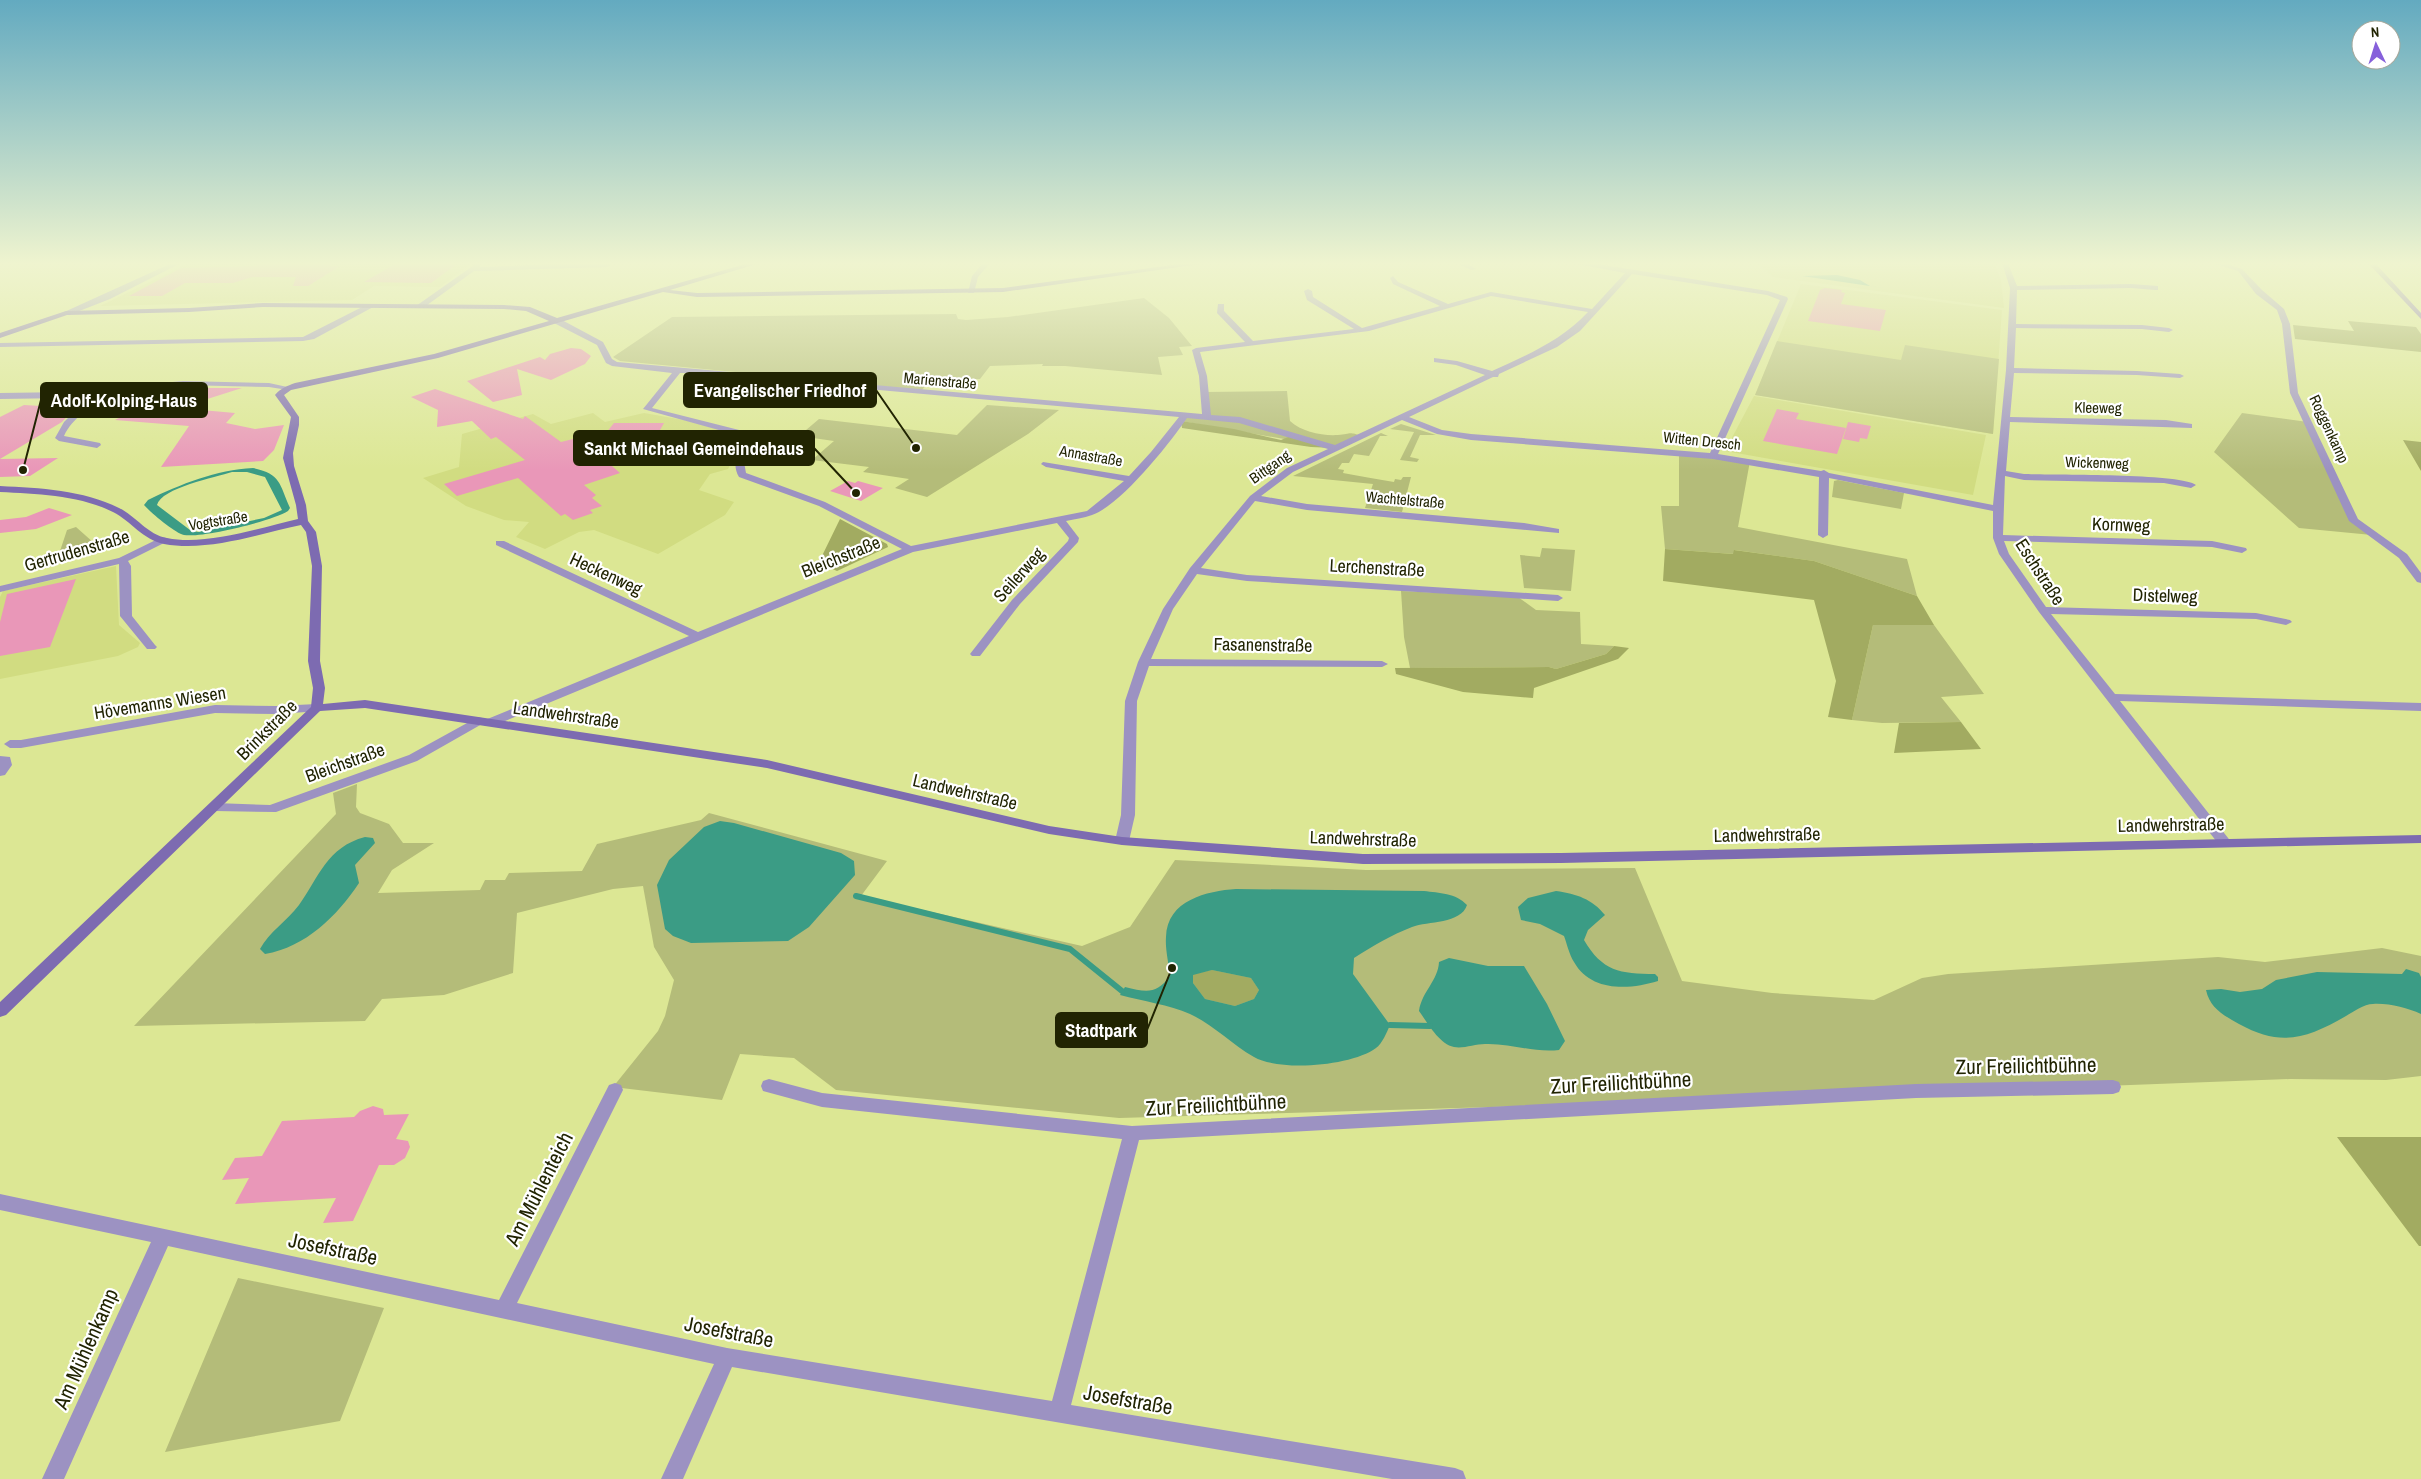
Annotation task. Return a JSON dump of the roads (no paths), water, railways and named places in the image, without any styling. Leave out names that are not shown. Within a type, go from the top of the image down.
[{"type":"street","points":[[0,345],[303,339],[321,332]]},
{"type":"street","points":[[0,396],[96,393],[183,383],[269,385],[288,388],[428,358],[519,332]]},
{"type":"street","name":"Marienstraße","points":[[578,332],[600,344],[609,361],[677,372],[691,371],[1253,422],[1335,448]]},
{"type":"street","points":[[1240,332],[1251,343]]},
{"type":"street","points":[[1207,417],[1203,376],[1196,350],[1344,332]]},
{"type":"street","name":"Bittgang","points":[[1122,841],[1128,815],[1131,701],[1144,662],[1168,609],[1194,570],[1253,498],[1290,470],[1495,375],[1554,346],[1572,332]]},
{"type":"street","points":[[1713,456],[1770,332]]},
{"type":"street","name":"Eschstraße","points":[[2013,332],[1998,509],[1998,538],[2004,554],[2043,610],[2225,843]]},
{"type":"street","name":"Roggenkamp","points":[[2287,332],[2294,393],[2354,521],[2403,556],[2421,580]]},
{"type":"street","points":[[1437,360],[1457,363],[1495,375]]},
{"type":"street","points":[[2010,370],[2031,372],[2151,372],[2180,376]]},
{"type":"street","points":[[677,372],[647,410],[748,435],[750,441],[738,462],[738,469],[742,475],[822,504],[910,549]]},
{"type":"street","name":"Brinkstraße","points":[[0,1011],[215,807],[316,708],[319,688],[314,661],[317,566],[311,532],[303,521],[304,508],[288,459],[288,444],[296,422],[295,415],[280,395],[288,388]]},
{"type":"street","points":[[96,393],[92,402],[72,416],[62,428],[59,438],[98,446]]},
{"type":"street","name":"Bleichstraße","points":[[215,807],[271,810],[413,758],[483,722],[910,549],[1090,513],[1105,505],[1172,435],[1185,415]]},
{"type":"street","name":"Witten Dresch","points":[[1403,418],[1440,432],[1470,437],[1713,456],[1824,473],[1998,509]]},
{"type":"street","name":"Kleeweg","points":[[2006,419],[2166,423],[2189,426]]},
{"type":"street","name":"Annastraße","points":[[1046,464],[1130,478]]},
{"type":"street","points":[[1823,536],[1824,473]]},
{"type":"street","name":"Wickenweg","points":[[2002,473],[2024,476],[2164,480],[2191,485]]},
{"type":"street","name":"Vogtstraße","points":[[0,489],[41,491],[81,498],[126,516],[147,534],[162,540],[200,541],[303,521]]},
{"type":"street","name":"Wachtelstraße","points":[[1253,498],[1307,507],[1524,526],[1555,531]]},
{"type":"street","name":"Seilerweg","points":[[976,654],[1016,602],[1073,542],[1074,538],[1059,519]]},
{"type":"street","name":"Kornweg","points":[[1998,538],[2212,544],[2242,550]]},
{"type":"street","name":"Gertrudenstraße","points":[[0,589],[122,560],[162,540]]},
{"type":"street","name":"Heckenweg","points":[[500,543],[697,636]]},
{"type":"street","points":[[122,560],[126,566],[126,616],[151,646]]},
{"type":"street","name":"Lerchenstraße","points":[[1194,570],[1247,578],[1558,598]]},
{"type":"street","name":"Distelweg","points":[[2043,610],[2256,616],[2286,622]]},
{"type":"street","name":"Fasanenstraße","points":[[1144,662],[1382,664]]},
{"type":"street","points":[[2110,697],[2421,707]]},
{"type":"street","name":"Landwehrstraße","points":[[316,708],[365,704],[767,764],[1049,830],[1122,841],[1363,859],[1472,860],[2421,839]]},
{"type":"street","name":"Hövemanns Wiesen","points":[[10,744],[21,744],[215,709],[276,710],[316,708]]},
{"type":"street","points":[[0,760],[5,760],[6,765],[0,772]]},
{"type":"street","name":"Zur Freilichtbühne","points":[[769,1086],[822,1100],[1132,1133],[1916,1090],[2113,1087]]},
{"type":"street","name":"Am Mühlenteich","points":[[504,1309],[615,1090]]},
{"type":"street","name":"Zur Freilichtbühne","points":[[1060,1412],[1132,1133]]},
{"type":"street","name":"Josefstraße","points":[[0,1202],[728,1357],[1455,1479]]},
{"type":"street","name":"Am Mühlenkamp","points":[[53,1479],[162,1238]]},
{"type":"street","points":[[672,1479],[728,1357]]},
{"type":"water","points":[[253,468],[262,470],[274,477],[281,486],[290,508],[288,511],[237,528],[206,534],[184,535],[169,527],[144,505],[148,500],[186,483],[239,469]],"holes":[[[232,472],[247,472],[265,477],[282,510],[264,518],[198,532],[190,530],[157,505],[168,493],[178,488]]]},
{"type":"water","points":[[720,821],[734,823],[841,853],[854,861],[855,875],[809,927],[788,941],[691,943],[673,936],[665,929],[657,885],[669,860],[704,827]]},
{"type":"water","points":[[365,837],[373,838],[375,843],[355,865],[359,883],[341,907],[307,937],[294,945],[265,954],[260,949],[264,943],[299,905],[325,864],[341,848]]},
{"type":"water","points":[[1225,890],[1424,891],[1453,896],[1467,905],[1458,916],[1404,930],[1354,958],[1353,974],[1390,1025],[1384,1038],[1376,1048],[1365,1054],[1334,1063],[1316,1065],[1281,1064],[1266,1062],[1254,1057],[1199,1018],[1190,1014],[1120,995],[1125,987],[1145,991],[1155,989],[1165,982],[1170,976],[1166,937],[1168,924],[1173,914],[1190,900],[1201,895]],"holes":[[[1212,970],[1251,978],[1259,990],[1254,999],[1235,1006],[1205,999],[1193,983],[1193,975]]]},
{"type":"water","points":[[1556,891],[1584,898],[1600,909],[1605,915],[1588,930],[1584,940],[1598,958],[1613,969],[1632,973],[1655,974],[1658,977],[1658,981],[1623,987],[1600,984],[1581,972],[1572,959],[1564,936],[1540,924],[1521,920],[1518,907],[1528,898]]},
{"type":"water","points":[[1449,958],[1488,966],[1524,966],[1547,1004],[1565,1041],[1559,1050],[1550,1051],[1494,1044],[1454,1047],[1443,1042],[1419,1011],[1423,998],[1436,975],[1439,962]]},
{"type":"water","points":[[2406,969],[2419,973],[2421,977],[2421,1014],[2392,1005],[2370,1004],[2318,1030],[2306,1035],[2293,1037],[2268,1036],[2239,1024],[2214,1006],[2206,990],[2221,989],[2240,992],[2262,989],[2276,980],[2317,972],[2402,974]]},
{"type":"waterway","points":[[856,896],[1070,949],[1122,991]]},
{"type":"waterway","points":[[1390,1025],[1430,1026]]},
{"type":"place","name":"Evangelischer Friedhof","points":[[916,448]]},
{"type":"place","name":"Adolf-Kolping-Haus","points":[[23,470]]},
{"type":"place","name":"Sankt Michael Gemeindehaus","points":[[856,493]]},
{"type":"place","name":"Stadtpark","points":[[1172,968]]}]
